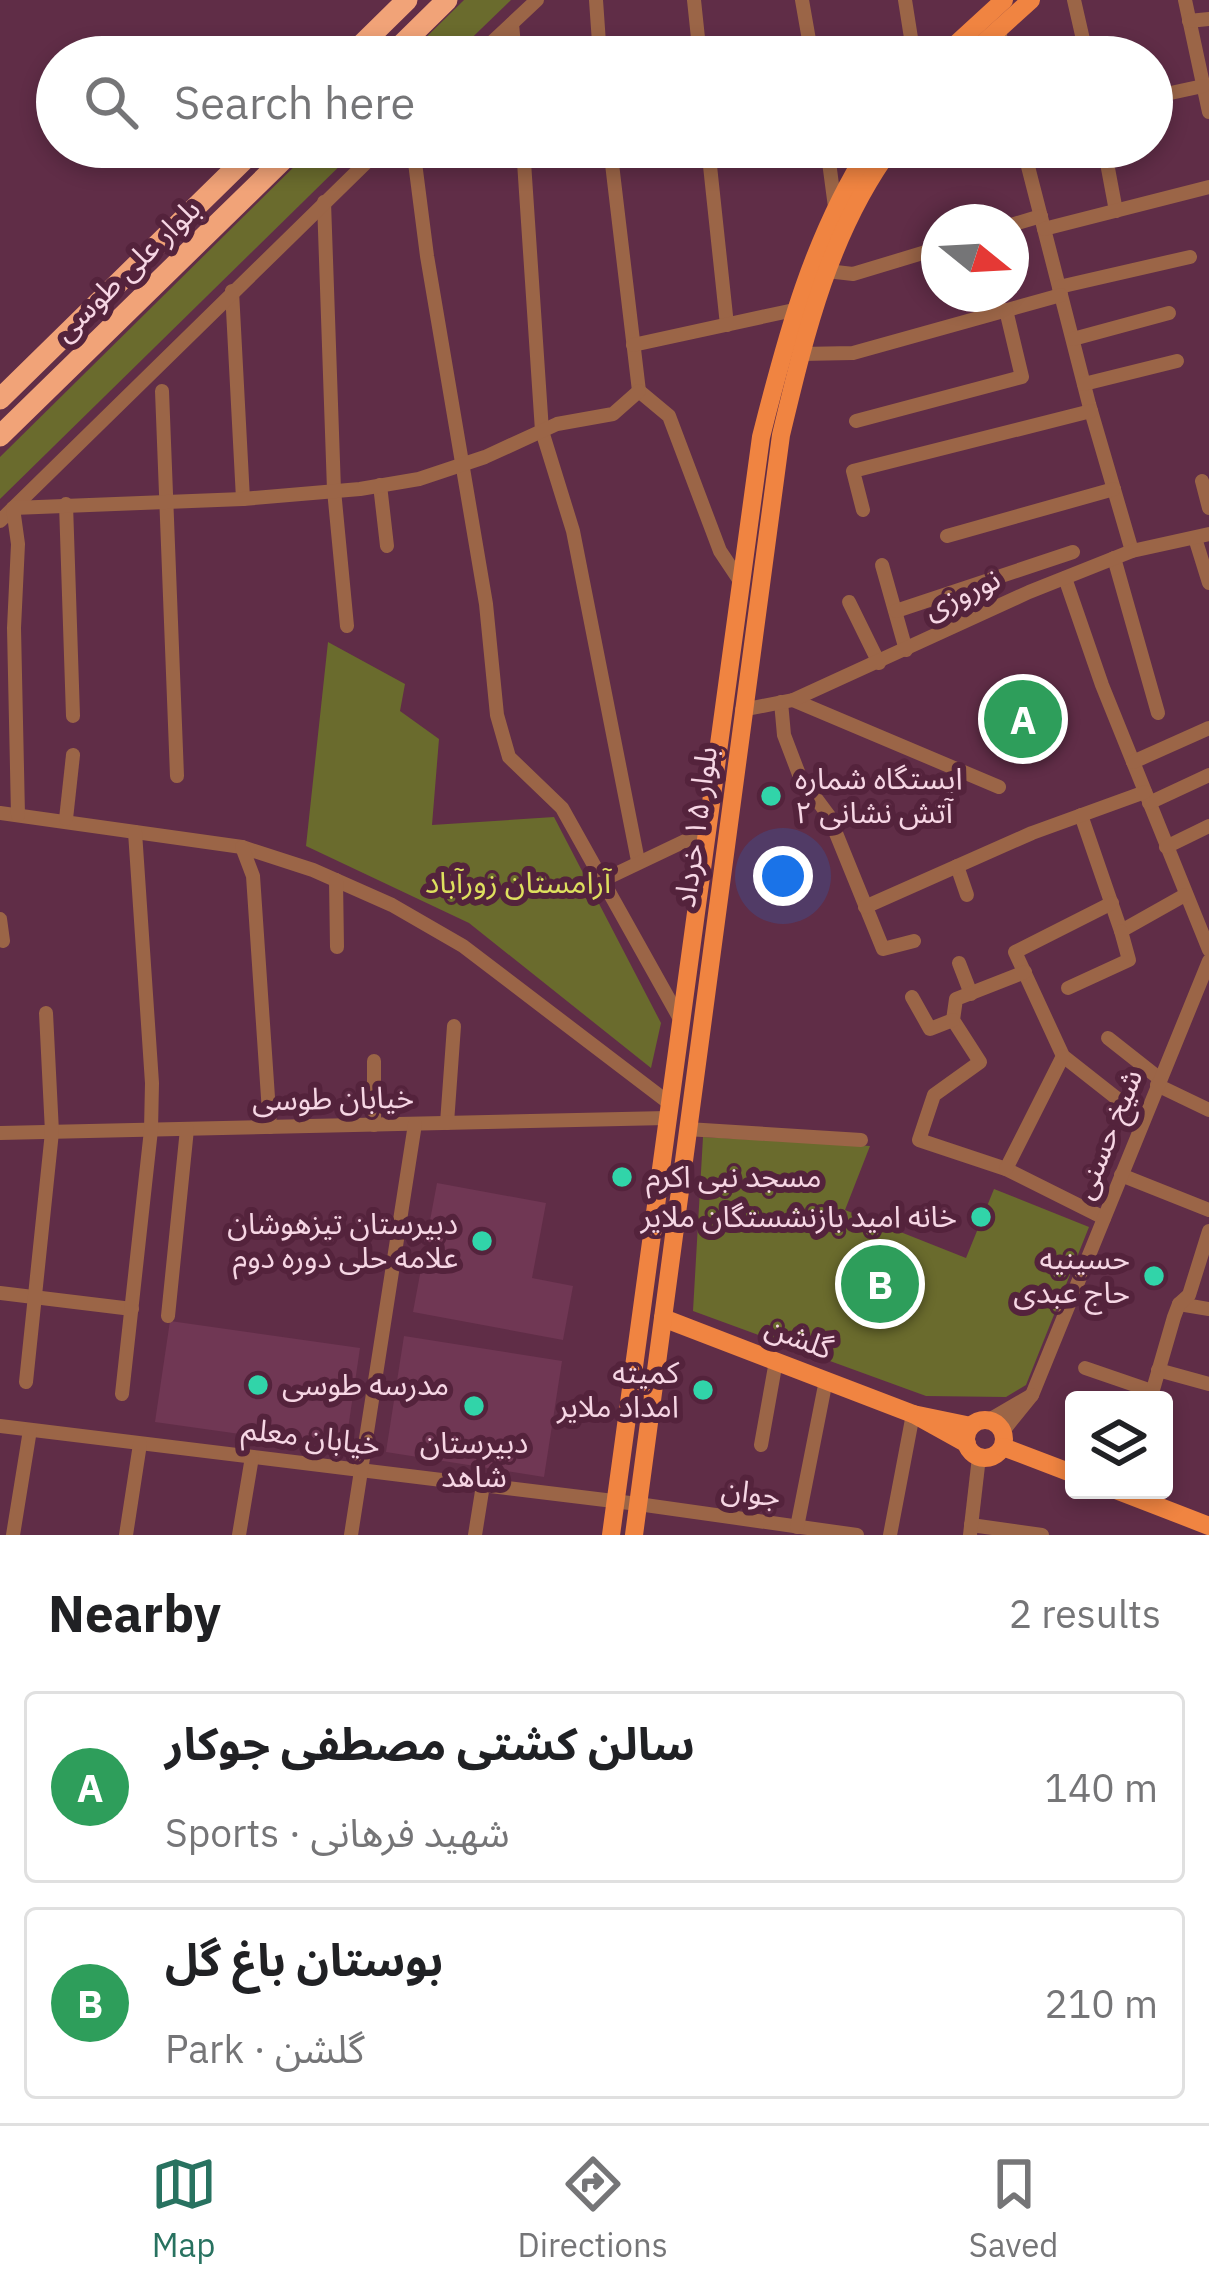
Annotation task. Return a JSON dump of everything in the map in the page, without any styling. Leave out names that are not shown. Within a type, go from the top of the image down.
[{"type":"highway","points":[[370,36],[407,0]]},
{"type":"highway","points":[[410,36],[447,0]]},
{"type":"highway","name":"بلوار علی طوسی","points":[[0,399],[236,168]]},
{"type":"highway","name":"بلوار علی طوسی","points":[[0,436],[274,168]]},
{"type":"main road","points":[[966,36],[997,9],[1031,0]]},
{"type":"main road","points":[[981,36],[997,9]]},
{"type":"main road","name":"بلوار ۱۵ خرداد","points":[[634,1535],[687,1130],[740,581],[761,436],[794,310],[835,207],[858,168]]},
{"type":"main road","name":"بلوار ۱۵ خرداد","points":[[611,1535],[706,831],[742,710],[772,486],[801,354],[826,271],[879,168]]},
{"type":"main road","name":"گلشن","points":[[663,1318],[1065,1470]]},
{"type":"main road","points":[[1143,1499],[1209,1526]]},
{"type":"street","points":[[499,36],[537,0]]},
{"type":"street","points":[[596,0],[599,36]]},
{"type":"street","points":[[694,0],[698,36]]},
{"type":"street","points":[[802,0],[808,36]]},
{"type":"street","points":[[905,0],[911,36]]},
{"type":"street","points":[[1074,0],[1082,36]]},
{"type":"street","points":[[1185,0],[1209,112]]},
{"type":"street","points":[[1189,21],[1209,19]]},
{"type":"street","points":[[512,24],[513,36]]},
{"type":"street","points":[[1173,92],[1203,86]]},
{"type":"street","points":[[0,520],[360,168]]},
{"type":"street","points":[[416,168],[486,604],[496,715],[509,757],[562,808],[680,1019]]},
{"type":"street","points":[[524,168],[542,430],[573,531],[638,861]]},
{"type":"street","points":[[612,168],[639,391],[669,416],[720,550],[740,581]]},
{"type":"street","points":[[710,168],[727,325]]},
{"type":"street","points":[[830,168],[835,207]]},
{"type":"street","points":[[1028,168],[1132,551]]},
{"type":"street","points":[[1108,168],[1116,211]]},
{"type":"street","points":[[1029,223],[1116,211],[1209,188]]},
{"type":"street","points":[[325,202],[334,490],[347,626]]},
{"type":"street","points":[[826,271],[853,274],[921,253]]},
{"type":"street","points":[[1029,302],[1190,257]]},
{"type":"street","points":[[232,290],[243,499]]},
{"type":"street","points":[[633,345],[794,310]]},
{"type":"street","points":[[801,354],[853,353],[999,312]]},
{"type":"street","points":[[856,421],[1022,377],[1006,312]]},
{"type":"street","points":[[1072,339],[1168,313]]},
{"type":"street","points":[[1084,384],[1177,361]]},
{"type":"street","points":[[162,391],[177,776]]},
{"type":"street","points":[[14,508],[243,499],[419,479],[542,430],[613,414],[639,391]]},
{"type":"street","points":[[863,510],[853,471],[1091,411]]},
{"type":"street","points":[[1202,482],[1209,508]]},
{"type":"street","points":[[380,485],[387,546]]},
{"type":"street","points":[[947,536],[1114,489]]},
{"type":"street","points":[[66,504],[73,716]]},
{"type":"street","points":[[14,508],[18,815]]},
{"type":"street","points":[[1202,536],[1209,583]]},
{"type":"street","name":"نوروزی","points":[[742,710],[787,701],[1132,551],[1202,536]]},
{"type":"street","points":[[896,611],[1073,552]]},
{"type":"street","points":[[1114,558],[1158,713]]},
{"type":"street","points":[[882,565],[906,650]]},
{"type":"street","points":[[1065,578],[1209,950]]},
{"type":"street","points":[[850,602],[879,663]]},
{"type":"street","points":[[914,941],[884,949],[830,816],[800,777],[784,735],[787,701],[999,788]]},
{"type":"street","points":[[1133,762],[1209,728]]},
{"type":"street","points":[[66,819],[73,755]]},
{"type":"street","points":[[865,908],[1081,815],[1209,775]]},
{"type":"street","points":[[0,813],[242,847],[336,880],[392,905],[463,946],[668,1110]]},
{"type":"street","points":[[1068,988],[1129,960],[1081,815]]},
{"type":"street","points":[[1166,847],[1209,826]]},
{"type":"street","points":[[603,880],[706,831]]},
{"type":"street","points":[[122,1394],[151,1130],[146,967],[135,832]]},
{"type":"street","points":[[242,847],[253,877],[270,1127]]},
{"type":"street","points":[[957,866],[967,895]]},
{"type":"street","points":[[336,880],[337,947]]},
{"type":"street","points":[[1121,931],[1185,895]]},
{"type":"street","points":[[1112,903],[1015,952],[1063,1056],[1143,1119]]},
{"type":"street","points":[[0,919],[3,941]]},
{"type":"street","name":"شیخ حسنی","points":[[985,1438],[1032,1395],[1209,961]]},
{"type":"street","points":[[958,963],[971,994]]},
{"type":"street","points":[[1024,972],[956,999],[953,1020],[980,1062],[934,1095],[919,1140],[1006,1169],[1104,1217]]},
{"type":"street","points":[[912,997],[930,1029],[953,1020]]},
{"type":"street","points":[[26,1382],[52,1132],[46,1013]]},
{"type":"street","points":[[448,1123],[454,1026]]},
{"type":"street","points":[[1108,1038],[1159,1082],[1209,1110]]},
{"type":"street","points":[[1006,1169],[1063,1056]]},
{"type":"street","points":[[374,1061],[374,1125]]},
{"type":"street","name":"خیابان طوسی","points":[[0,1133],[448,1123],[668,1110]]},
{"type":"street","points":[[351,1535],[416,1124]]},
{"type":"street","points":[[168,1316],[187,1129]]},
{"type":"street","points":[[687,1130],[861,1140]]},
{"type":"street","points":[[1121,1175],[1209,1210]]},
{"type":"street","points":[[1152,1391],[1179,1304],[1189,1295],[1209,1232]]},
{"type":"street","points":[[0,1293],[132,1309]]},
{"type":"street","points":[[1179,1304],[1209,1309]]},
{"type":"street","points":[[761,1444],[776,1361]]},
{"type":"street","points":[[1085,1368],[1141,1391]]},
{"type":"street","points":[[1158,1370],[1209,1384]]},
{"type":"street","points":[[796,1527],[826,1380]]},
{"type":"street","points":[[890,1535],[913,1414]]},
{"type":"street","name":"خیابان معلم","points":[[0,1426],[616,1502]]},
{"type":"street","points":[[14,1535],[31,1430]]},
{"type":"street","points":[[985,1438],[971,1530],[1042,1535]]},
{"type":"street","points":[[126,1535],[140,1444]]},
{"type":"street","points":[[239,1535],[251,1457]]},
{"type":"street","points":[[475,1535],[483,1485]]},
{"type":"street","name":"جوان","points":[[616,1502],[757,1528],[796,1527],[853,1535]]},
{"type":"shaded area","name":"دبیرستان تیزهوشان علامه حلی دوره دوم","points":[[437,1183],[546,1203],[532,1278],[573,1286],[563,1340],[413,1312]]},
{"type":"shaded area","name":"مدرسه طوسی","points":[[170,1321],[360,1348],[345,1449],[155,1422]]},
{"type":"shaded area","name":"دبیرستان شاهد","points":[[404,1336],[562,1361],[544,1477],[386,1452]]},
{"type":"green space","points":[[464,0],[511,0],[474,36],[427,36]]},
{"type":"green space","points":[[293,168],[338,168],[0,499],[0,457]]},
{"type":"green space","name":"آرامستان زورآباد","points":[[328,642],[405,684],[400,711],[439,739],[432,825],[554,817],[661,1023],[651,1068],[469,923],[306,846]]},
{"type":"green space","points":[[703,1137],[870,1146],[845,1210],[966,1258],[994,1189],[1089,1227],[1026,1385],[1006,1397],[926,1396],[693,1311]]},
{"type":"place","name":"سالن کشتی مصطفی جوکار","points":[[1023,719]]},
{"type":"place","name":"ایستگاه شماره ۲ آتش نشانی","points":[[771,796]]},
{"type":"place","name":"مسجد نبی اکرم","points":[[622,1177]]},
{"type":"place","name":"خانه امید بازنشستگان ملایر","points":[[981,1217]]},
{"type":"place","name":"دبیرستان تیزهوشان علامه حلی دوره دوم","points":[[482,1241]]},
{"type":"place","name":"حسینیه حاج عبدی","points":[[1154,1276]]},
{"type":"place","name":"بوستان باغ گل","points":[[880,1284]]},
{"type":"place","name":"مدرسه طوسی","points":[[258,1385]]},
{"type":"place","name":"کمیته امداد ملایر","points":[[703,1390]]},
{"type":"place","name":"دبیرستان شاهد","points":[[474,1406]]}]
